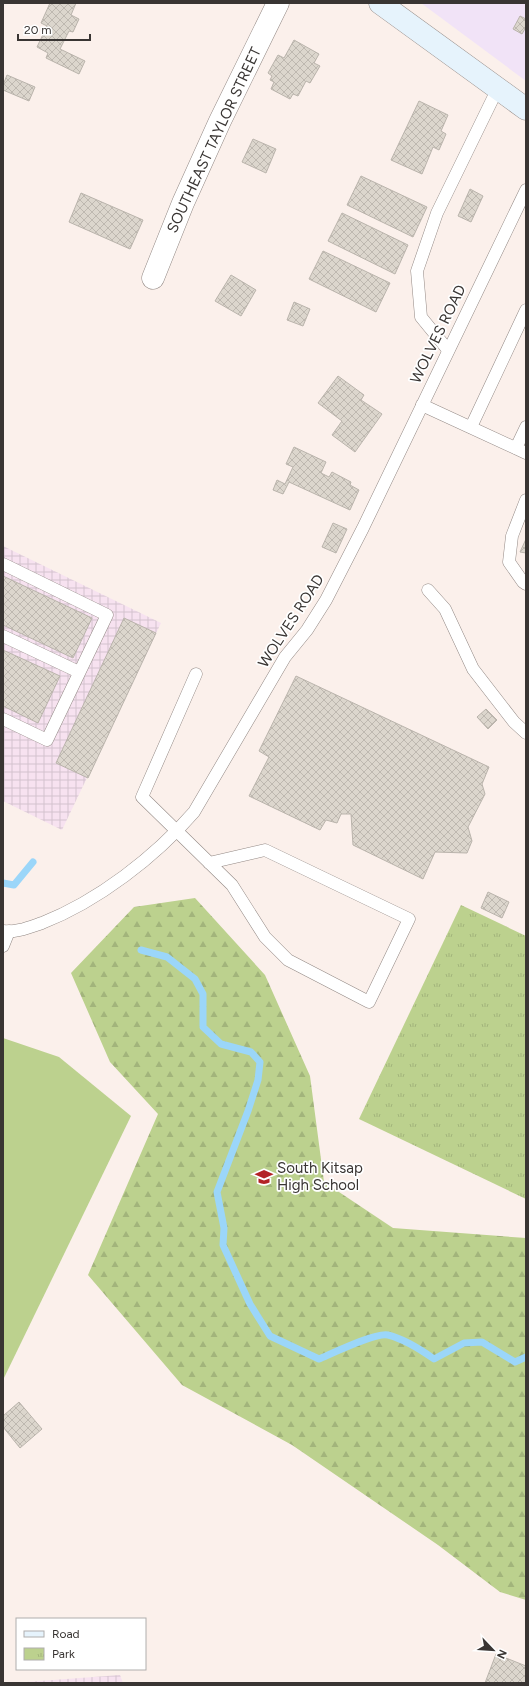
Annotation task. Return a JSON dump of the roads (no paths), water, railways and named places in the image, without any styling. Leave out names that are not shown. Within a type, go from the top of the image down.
[{"type":"street","name":"SOUTHEAST TAYLOR STREET","points":[[153,278],[183,202],[220,121],[278,3]]},
{"type":"street","points":[[393,7],[526,109]]},
{"type":"lane","points":[[448,350],[421,317],[417,271],[437,214],[498,88]]},
{"type":"lane","name":"WOLVES ROAD","points":[[6,931],[24,929],[60,916],[121,878],[177,832],[194,812],[285,657],[307,630],[326,600],[363,528],[526,190]]},
{"type":"lane","points":[[471,427],[526,310]]},
{"type":"lane","points":[[422,405],[521,450],[526,427]]},
{"type":"lane","points":[[526,500],[512,536],[509,562],[526,584]]},
{"type":"lane","points":[[3,564],[107,615],[47,740],[3,719]]},
{"type":"lane","points":[[428,590],[445,609],[473,669],[514,722],[526,733]]},
{"type":"lane","points":[[3,636],[79,672]]},
{"type":"lane","points":[[196,674],[142,797],[177,832],[209,863],[232,885],[265,937],[288,960],[369,1002],[409,919],[265,850],[209,863]]},
{"type":"lane","points":[[3,946],[6,931]]},
{"type":"waterway","points":[[3,883],[14,885],[33,862]]},
{"type":"waterway","points":[[141,950],[167,957],[195,979],[203,994],[203,1027],[221,1044],[251,1052],[260,1062],[258,1080],[248,1111],[217,1192],[224,1228],[223,1245],[250,1304],[270,1336],[319,1359],[343,1348],[382,1335],[388,1335],[406,1342],[434,1359],[464,1343],[482,1342],[515,1362],[526,1357]]},
{"type":"place","name":"South Kitsap High School","points":[[264,1177]]}]
